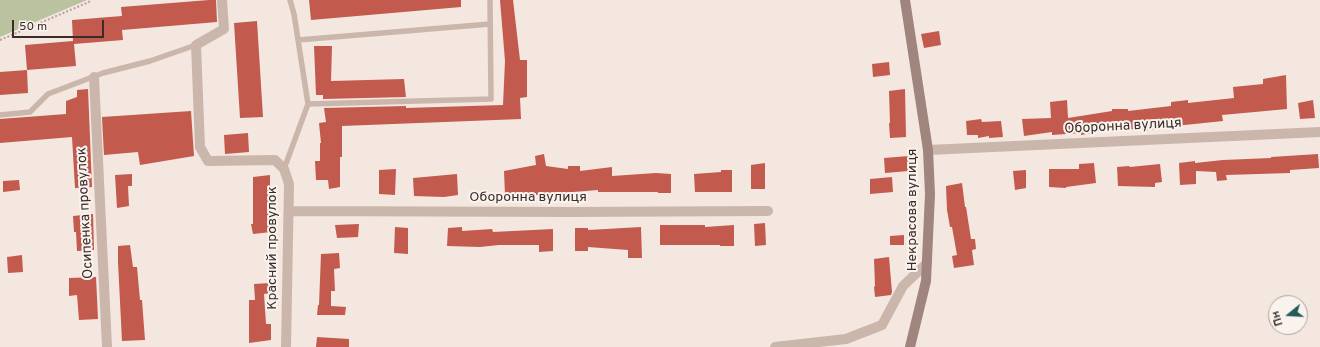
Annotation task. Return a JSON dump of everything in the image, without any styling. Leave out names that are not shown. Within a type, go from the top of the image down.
[{"type":"street","points":[[196,46],[224,29],[222,0]]},
{"type":"street","name":"Некрасова вулиця","points":[[906,0],[928,150],[930,194],[926,281],[910,347]]},
{"type":"street","name":"Красний провулок","points":[[196,46],[200,147],[208,161],[275,160],[284,168],[289,184],[286,347]]},
{"type":"street","name":"Осипенка провулок","points":[[94,77],[107,347]]},
{"type":"street","name":"Оборонна вулиця","points":[[928,150],[1320,132]]},
{"type":"street","name":"Оборонна вулиця","points":[[288,211],[768,211]]},
{"type":"street","points":[[775,347],[846,339],[882,325],[902,286],[928,263]]},
{"type":"lane","points":[[284,168],[308,104],[294,14],[290,0]]},
{"type":"lane","points":[[308,104],[491,99],[490,0]]},
{"type":"lane","points":[[298,40],[490,24]]},
{"type":"lane","points":[[0,115],[30,112],[48,94],[94,77],[196,46]]},
{"type":"path","points":[[0,40],[89,2],[90,0]]},
{"type":"green space","points":[[0,0],[87,0],[0,37]]},
{"type":"building","points":[[216,0],[217,22],[122,30],[123,40],[74,44],[76,66],[27,70],[25,45],[73,41],[72,20],[122,16],[121,7]]},
{"type":"building","points":[[309,0],[461,0],[461,7],[311,20]]},
{"type":"building","points":[[500,0],[513,0],[520,60],[527,60],[527,97],[520,98],[521,119],[342,126],[340,187],[329,189],[328,180],[316,180],[315,161],[320,161],[321,143],[319,123],[326,122],[324,108],[406,106],[406,108],[503,105],[505,61]]},
{"type":"building","points":[[257,21],[263,117],[240,118],[234,23]]},
{"type":"building","points":[[939,31],[941,45],[924,48],[921,34]]},
{"type":"building","points":[[314,46],[332,46],[331,81],[404,79],[406,97],[323,99],[323,95],[316,95]]},
{"type":"building","points":[[889,62],[890,75],[873,77],[872,64]]},
{"type":"building","points":[[27,70],[28,93],[0,95],[0,72]]},
{"type":"building","points":[[1286,75],[1287,109],[1222,115],[1223,121],[1143,131],[1143,129],[1108,130],[1081,135],[1081,133],[1052,135],[1052,132],[1024,136],[1022,119],[1051,118],[1050,102],[1067,100],[1068,118],[1112,111],[1112,109],[1128,109],[1128,111],[1171,106],[1171,102],[1188,100],[1188,103],[1234,98],[1233,87],[1263,84],[1263,79]]},
{"type":"building","points":[[88,89],[92,187],[75,188],[72,137],[0,143],[0,119],[66,114],[66,101],[77,97],[77,90]]},
{"type":"building","points":[[905,89],[906,137],[890,138],[889,91]]},
{"type":"building","points":[[1313,100],[1315,118],[1300,119],[1298,103]]},
{"type":"building","points":[[191,111],[194,156],[140,165],[138,152],[104,155],[102,117]]},
{"type":"building","points":[[981,119],[982,122],[1001,121],[1003,137],[989,138],[989,136],[978,138],[978,135],[967,135],[966,121]]},
{"type":"building","points":[[248,133],[249,152],[225,154],[224,135]]},
{"type":"building","points":[[544,154],[546,166],[568,169],[568,166],[580,166],[580,171],[612,167],[612,176],[656,173],[671,174],[671,193],[598,192],[598,190],[536,195],[536,193],[505,195],[504,171],[536,165],[535,156]]},
{"type":"building","points":[[1318,154],[1319,168],[1290,170],[1290,173],[1226,175],[1227,180],[1217,181],[1216,172],[1196,171],[1196,184],[1180,185],[1179,163]]},
{"type":"building","points":[[909,156],[909,171],[885,173],[884,158]]},
{"type":"building","points":[[765,163],[765,189],[751,189],[751,165]]},
{"type":"building","points":[[1094,163],[1096,183],[1066,188],[1049,187],[1049,169],[1079,169],[1079,164]]},
{"type":"building","points":[[1160,164],[1162,182],[1155,183],[1155,187],[1118,186],[1117,167]]},
{"type":"building","points":[[396,169],[395,195],[379,194],[379,170]]},
{"type":"building","points":[[721,170],[732,170],[732,192],[695,192],[694,174],[721,172]]},
{"type":"building","points":[[1026,170],[1026,188],[1015,190],[1013,171]]},
{"type":"building","points":[[132,174],[132,186],[128,186],[129,206],[117,208],[115,175]]},
{"type":"building","points":[[457,174],[458,195],[444,197],[414,196],[413,178]]},
{"type":"building","points":[[270,175],[270,190],[268,191],[271,232],[253,234],[251,224],[253,224],[253,177]]},
{"type":"building","points":[[892,177],[893,192],[870,194],[870,179]]},
{"type":"building","points":[[19,180],[20,190],[3,192],[3,181]]},
{"type":"building","points":[[962,183],[971,239],[975,239],[976,249],[972,250],[974,265],[954,268],[952,256],[957,255],[947,210],[946,186]]},
{"type":"building","points":[[93,214],[94,250],[77,251],[73,216]]},
{"type":"building","points":[[765,223],[766,245],[755,246],[754,224]]},
{"type":"building","points":[[359,224],[358,237],[337,238],[335,225]]},
{"type":"building","points":[[660,225],[705,225],[705,227],[734,225],[734,246],[660,245]]},
{"type":"building","points":[[395,227],[408,228],[408,254],[394,253]]},
{"type":"building","points":[[462,227],[462,231],[492,229],[493,232],[553,229],[553,251],[539,252],[539,245],[499,245],[480,247],[447,246],[448,228]]},
{"type":"building","points":[[641,227],[642,258],[628,258],[628,250],[588,247],[588,251],[575,251],[575,228],[588,228],[588,230]]},
{"type":"building","points":[[904,235],[904,245],[890,245],[890,236]]},
{"type":"building","points":[[130,245],[133,267],[137,267],[140,300],[142,300],[145,340],[122,341],[118,246]]},
{"type":"building","points":[[339,253],[340,268],[334,269],[335,291],[331,291],[331,306],[346,307],[345,315],[317,315],[319,305],[321,254]]},
{"type":"building","points":[[22,255],[23,272],[8,273],[7,257]]},
{"type":"building","points":[[889,257],[891,295],[875,297],[874,259]]},
{"type":"building","points":[[96,277],[98,319],[79,320],[77,295],[69,296],[69,278]]},
{"type":"building","points":[[270,283],[271,293],[264,294],[266,324],[271,324],[271,340],[249,343],[249,300],[255,300],[254,284]]},
{"type":"building","points":[[317,337],[349,339],[349,347],[316,347]]}]
